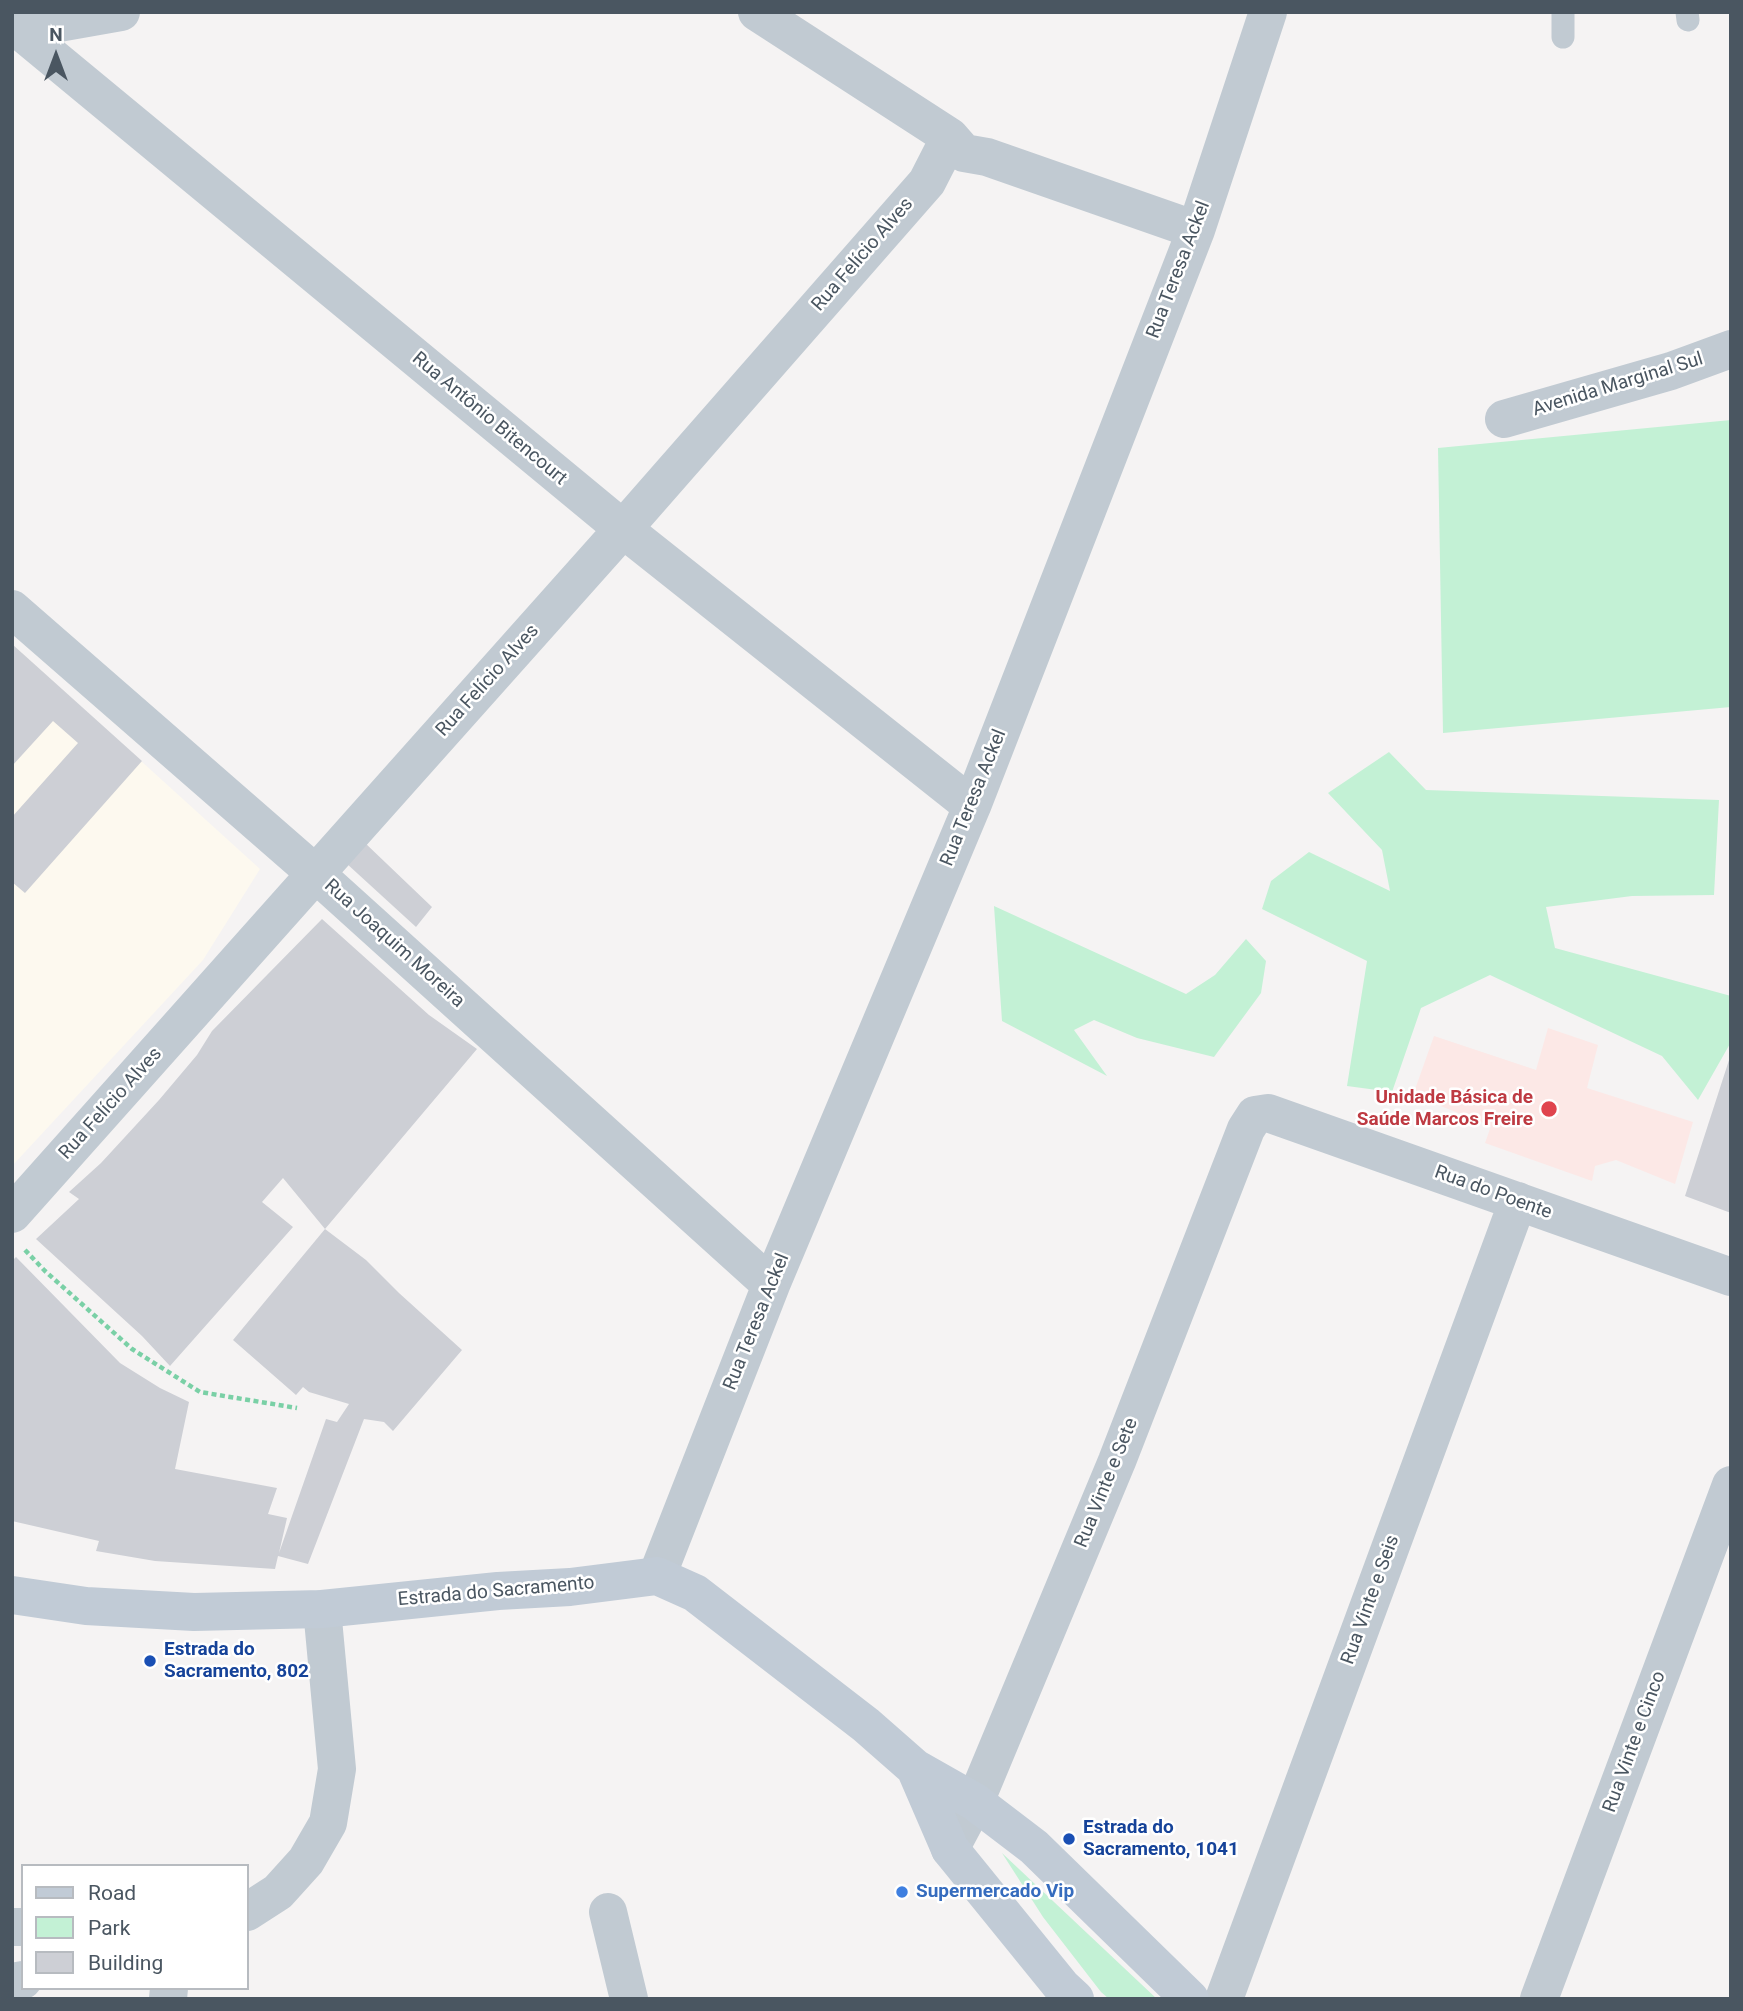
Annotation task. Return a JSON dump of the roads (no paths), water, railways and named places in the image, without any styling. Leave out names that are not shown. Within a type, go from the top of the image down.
[{"type":"street","points":[[16,27],[121,12]]},
{"type":"street","points":[[757,12],[950,137],[964,153],[987,157],[1196,230]]},
{"type":"street","name":"Rua Teresa Ackel","points":[[657,1576],[771,1284],[972,806],[1196,230],[1268,12]]},
{"type":"street","name":"Rua Antônio Bitencourt","points":[[16,27],[623,529],[972,806]]},
{"type":"street","name":"Rua Felício Alves","points":[[16,1230],[316,874],[927,182],[950,137]]},
{"type":"street","name":"Avenida Marginal Sul","points":[[1504,419],[1671,372],[1731,349]]},
{"type":"street","name":"Rua Joaquim Moreira","points":[[12,609],[316,874],[771,1284]]},
{"type":"street","name":"Rua do Poente","points":[[1255,1115],[1268,1113],[1731,1277]]},
{"type":"street","name":"Rua Vinte e Sete","points":[[950,1849],[975,1802],[1117,1461],[1246,1129],[1255,1115]]},
{"type":"street","name":"Rua Vinte e Seis","points":[[1224,1999],[1518,1201]]},
{"type":"street","name":"Rua Vinte e Cinco","points":[[1539,1999],[1731,1485]]},
{"type":"street","points":[[657,1576],[695,1593],[866,1725],[915,1768],[975,1802],[1034,1847],[1190,1999]]},
{"type":"street","name":"Estrada do Sacramento","points":[[12,1595],[86,1606],[194,1612],[322,1609],[498,1591],[570,1587],[657,1576]]},
{"type":"street","points":[[248,1911],[278,1892],[306,1861],[328,1823],[337,1769],[322,1609]]},
{"type":"street","points":[[915,1768],[950,1849],[1062,1987],[1075,1999]]},
{"type":"street","points":[[608,1912],[629,1999]]},
{"type":"lane","points":[[1563,12],[1563,37]]},
{"type":"place","name":"Unidade Básica de Saúde Marcos Freire","points":[[1549,1109]]},
{"type":"place","name":"Estrada do Sacramento, 802","points":[[150,1661]]},
{"type":"place","name":"Estrada do Sacramento, 1041","points":[[1069,1839]]},
{"type":"place","name":"Supermercado Vip","points":[[902,1892]]}]
